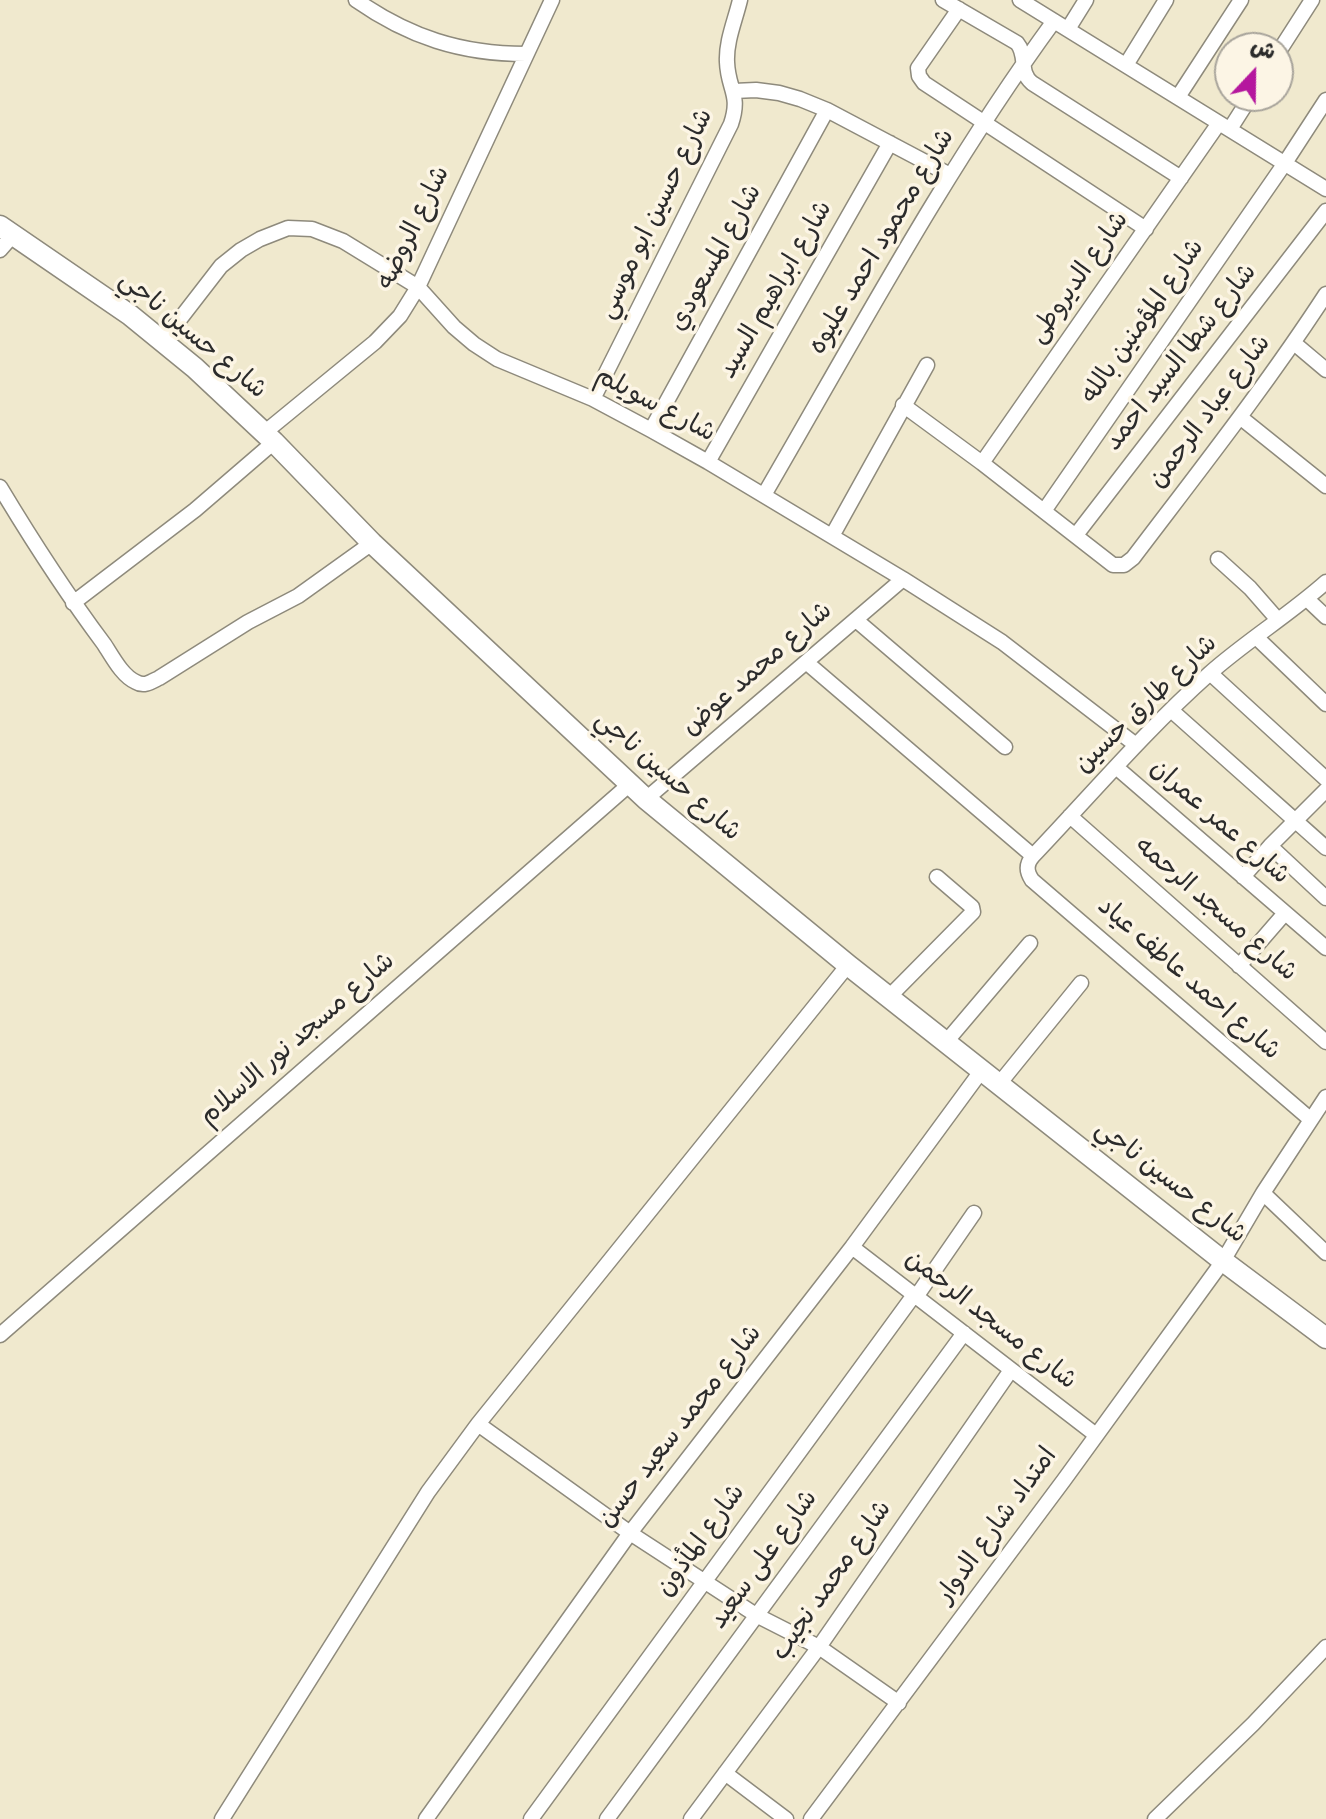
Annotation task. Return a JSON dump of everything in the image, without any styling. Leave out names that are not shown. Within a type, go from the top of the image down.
[{"type":"street","points":[[356,0],[383,19],[455,47],[499,54],[526,54]]},
{"type":"street","name":"شارع الروضه","points":[[73,603],[195,510],[400,316],[418,287],[552,0]]},
{"type":"street","points":[[943,0],[1017,43],[1022,49],[1023,71],[1032,83],[1181,178]]},
{"type":"street","points":[[1020,0],[1326,189]]},
{"type":"street","points":[[1068,29],[1086,0]]},
{"type":"street","points":[[1126,65],[1166,0]]},
{"type":"street","points":[[1178,97],[1241,0]]},
{"type":"street","points":[[1291,32],[1312,0]]},
{"type":"street","name":"شارع حسين ابو موسي","points":[[593,399],[731,124],[736,108],[727,59],[735,2]]},
{"type":"street","points":[[959,9],[918,68],[924,83],[1146,229]]},
{"type":"street","name":"شارع محمود احمد عليوه","points":[[764,495],[950,175],[1054,21]]},
{"type":"street","points":[[734,91],[756,90],[800,99],[950,175]]},
{"type":"street","name":"شارع المؤمنين بالله","points":[[1044,511],[1326,100]]},
{"type":"street","name":"شارع المسعودي","points":[[651,430],[827,110]]},
{"type":"street","points":[[1224,126],[1237,112]]},
{"type":"street","name":"شارع الديروطى","points":[[982,463],[1181,178],[1224,126]]},
{"type":"street","name":"شارع ابراهيم السيد","points":[[708,462],[890,143]]},
{"type":"street","name":"شارع شطا السيد احمد","points":[[1076,535],[1326,211]]},
{"type":"street","name":"شارع سويلم","points":[[163,341],[221,266],[260,239],[288,228],[312,229],[343,241],[418,287],[454,327],[497,359],[593,399],[708,462],[832,536],[1002,642],[1136,745]]},
{"type":"street","name":"شارع حسين ناجي","points":[[4,237],[130,315],[163,341],[269,438],[372,543],[646,799],[848,965],[1223,1261],[1326,1338]]},
{"type":"street","name":"شارع عباد الرحمن","points":[[1076,535],[1113,565],[1124,565],[1133,558],[1240,417],[1326,294]]},
{"type":"street","points":[[1294,343],[1326,370]]},
{"type":"street","points":[[832,536],[927,365]]},
{"type":"street","points":[[903,405],[1076,535]]},
{"type":"street","points":[[1240,417],[1323,477]]},
{"type":"street","points":[[0,487],[73,603],[132,681],[140,684],[149,684],[237,628],[298,596],[372,543]]},
{"type":"street","points":[[1218,559],[1250,588],[1278,620]]},
{"type":"street","name":"شارع محمد عوض","points":[[646,799],[903,579]]},
{"type":"street","name":"شارع طارق حسين","points":[[1033,856],[1136,745],[1210,673],[1326,582]]},
{"type":"street","points":[[1307,599],[1326,617]]},
{"type":"street","points":[[856,620],[1005,747]]},
{"type":"street","points":[[1256,637],[1326,704]]},
{"type":"street","points":[[806,662],[1033,856]]},
{"type":"street","points":[[1210,673],[1326,779]]},
{"type":"street","points":[[1171,710],[1326,848]]},
{"type":"street","name":"شارع عمر عمران","points":[[1116,767],[1326,948]]},
{"type":"street","name":"شارع مسجد نور الاسلام","points":[[0,1335],[630,784]]},
{"type":"street","points":[[1243,877],[1326,790]]},
{"type":"street","name":"شارع مسجد الرحمه","points":[[1070,816],[1326,1042]]},
{"type":"street","points":[[1270,846],[1326,898]]},
{"type":"street","name":"شارع احمد عاطف عياد","points":[[1033,856],[1027,868],[1032,880],[1310,1119]]},
{"type":"street","points":[[889,997],[973,912],[972,907],[937,877]]},
{"type":"street","points":[[1239,966],[1285,913]]},
{"type":"street","points":[[946,1042],[1030,943]]},
{"type":"street","points":[[222,1819],[428,1492],[478,1424],[848,965]]},
{"type":"street","points":[[999,1084],[1081,983]]},
{"type":"street","name":"شارع محمد سعيد حسن","points":[[426,1819],[630,1533],[852,1247],[982,1070]]},
{"type":"street","name":"امتداد شارع الدوار","points":[[811,1819],[1223,1261],[1326,1097]]},
{"type":"street","points":[[1263,1193],[1324,1247]]},
{"type":"street","name":"شارع المأذون","points":[[531,1819],[974,1213]]},
{"type":"street","name":"شارع مسجد الرحمن","points":[[852,1247],[1096,1435]]},
{"type":"street","name":"شارع على سعيد","points":[[607,1819],[964,1333]]},
{"type":"street","name":"شارع محمد نجيب","points":[[691,1819],[819,1647],[1011,1370]]},
{"type":"street","points":[[478,1424],[630,1533],[756,1615],[819,1647],[899,1703]]},
{"type":"street","points":[[1155,1819],[1253,1724],[1326,1647]]},
{"type":"street","points":[[725,1773],[786,1819]]}]
